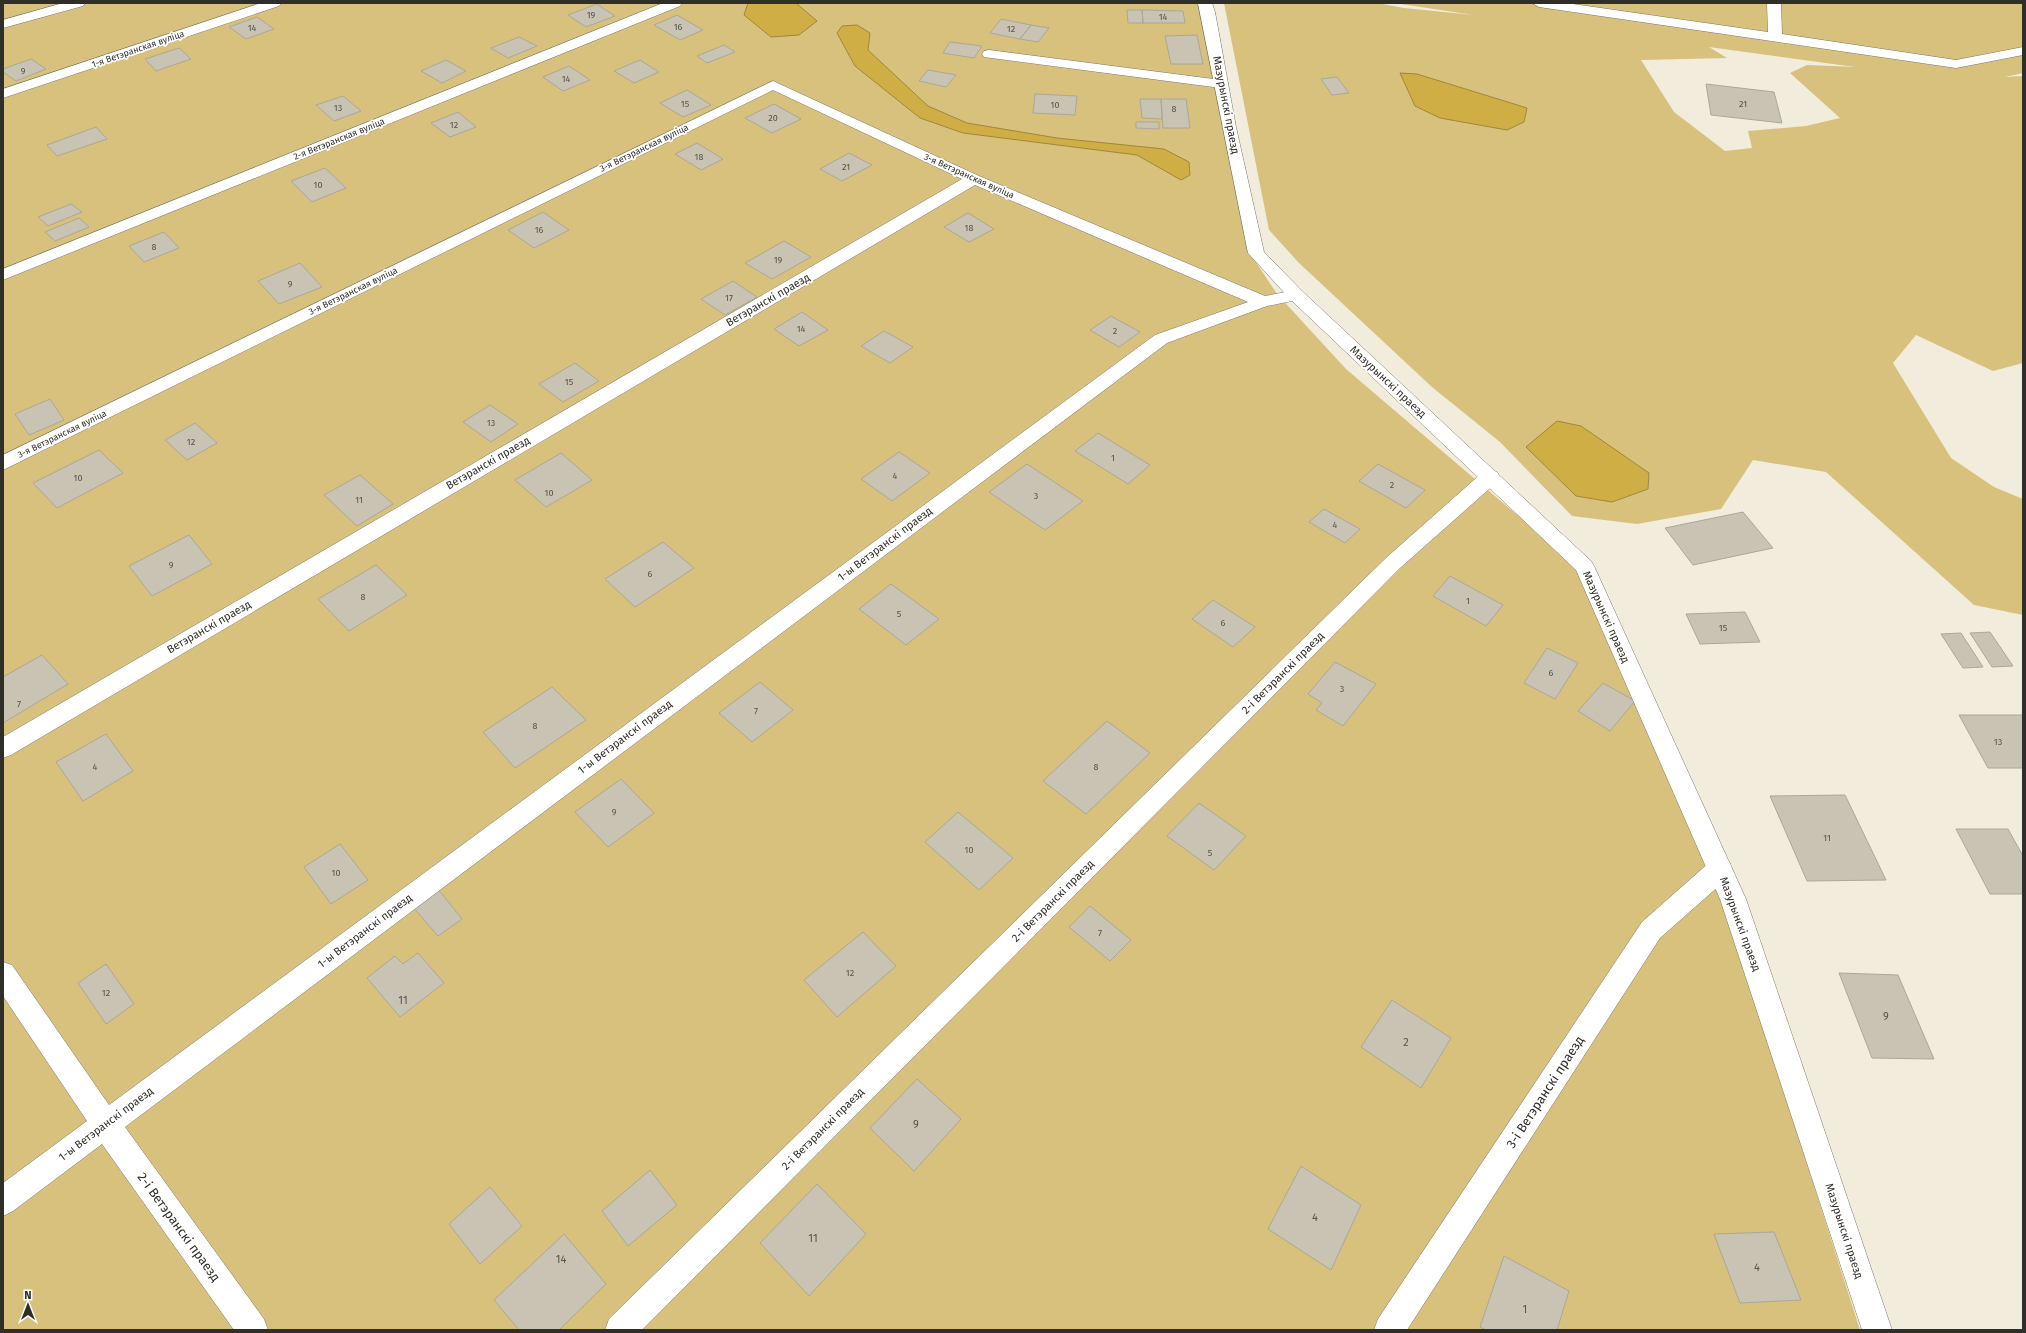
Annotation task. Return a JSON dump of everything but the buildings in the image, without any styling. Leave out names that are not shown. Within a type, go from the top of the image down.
[{"type":"street","points":[[3,24],[78,3]]},
{"type":"street","name":"1-я Ветэранская вуліца","points":[[3,94],[274,3]]},
{"type":"street","name":"2-я Ветэранская вуліца","points":[[3,275],[675,3]]},
{"type":"street","name":"Мазурынскі праезд","points":[[1205,3],[1256,254],[1296,295],[1584,566],[1733,899],[1877,1330]]},
{"type":"street","points":[[1539,3],[1956,64],[2023,51]]},
{"type":"street","points":[[1774,3],[1775,38]]},
{"type":"street","points":[[989,54],[1221,84]]},
{"type":"street","name":"3-я Ветэранская вуліца","points":[[3,463],[773,85],[974,179],[1264,302]]},
{"type":"street","name":"Ветэранскі праезд","points":[[3,748],[974,179]]},
{"type":"street","points":[[1264,302],[1296,295]]},
{"type":"street","name":"1-ы Ветэранскі праезд","points":[[3,1201],[1161,339],[1264,302]]},
{"type":"street","name":"2-і Ветэранскі праезд","points":[[620,1330],[1393,563],[1490,477]]},
{"type":"street","name":"3-і Ветэранскі праезд","points":[[1389,1330],[1651,930],[1720,869]]},
{"type":"street","name":"2-і Ветэранскі праезд","points":[[3,974],[105,1124],[253,1330]]},
{"type":"shaded area","points":[[3,3],[1197,3],[1201,13],[1250,253],[1277,294],[1346,369],[1578,567],[1724,904],[1860,1330],[3,1330]]},
{"type":"shaded area","points":[[748,3],[796,3],[817,21],[799,35],[771,37],[744,15]]},
{"type":"shaded area","points":[[1224,3],[1377,3],[1404,8],[1474,15],[1394,3],[2023,3],[2023,73],[2005,77],[2023,76],[2023,363],[1993,371],[1916,335],[1893,363],[1951,458],[1994,487],[2023,499],[2023,615],[1974,605],[1826,472],[1753,460],[1721,509],[1637,524],[1572,516],[1500,442],[1432,387],[1299,263],[1269,230]],"holes":[[[1709,47],[1855,67],[1807,65],[1790,73],[1840,118],[1806,126],[1748,131],[1752,148],[1725,151],[1674,112],[1641,60],[1727,58]]]},
{"type":"shaded area","points":[[857,25],[870,33],[868,50],[928,106],[967,123],[1057,138],[1164,149],[1189,162],[1190,175],[1181,180],[1137,155],[963,133],[920,118],[855,66],[837,33],[842,26]]},
{"type":"shaded area","points":[[1400,73],[1417,74],[1527,108],[1524,122],[1507,130],[1440,118],[1415,106]]},
{"type":"shaded area","points":[[1557,421],[1581,426],[1649,473],[1648,489],[1612,502],[1576,496],[1526,447]]}]
